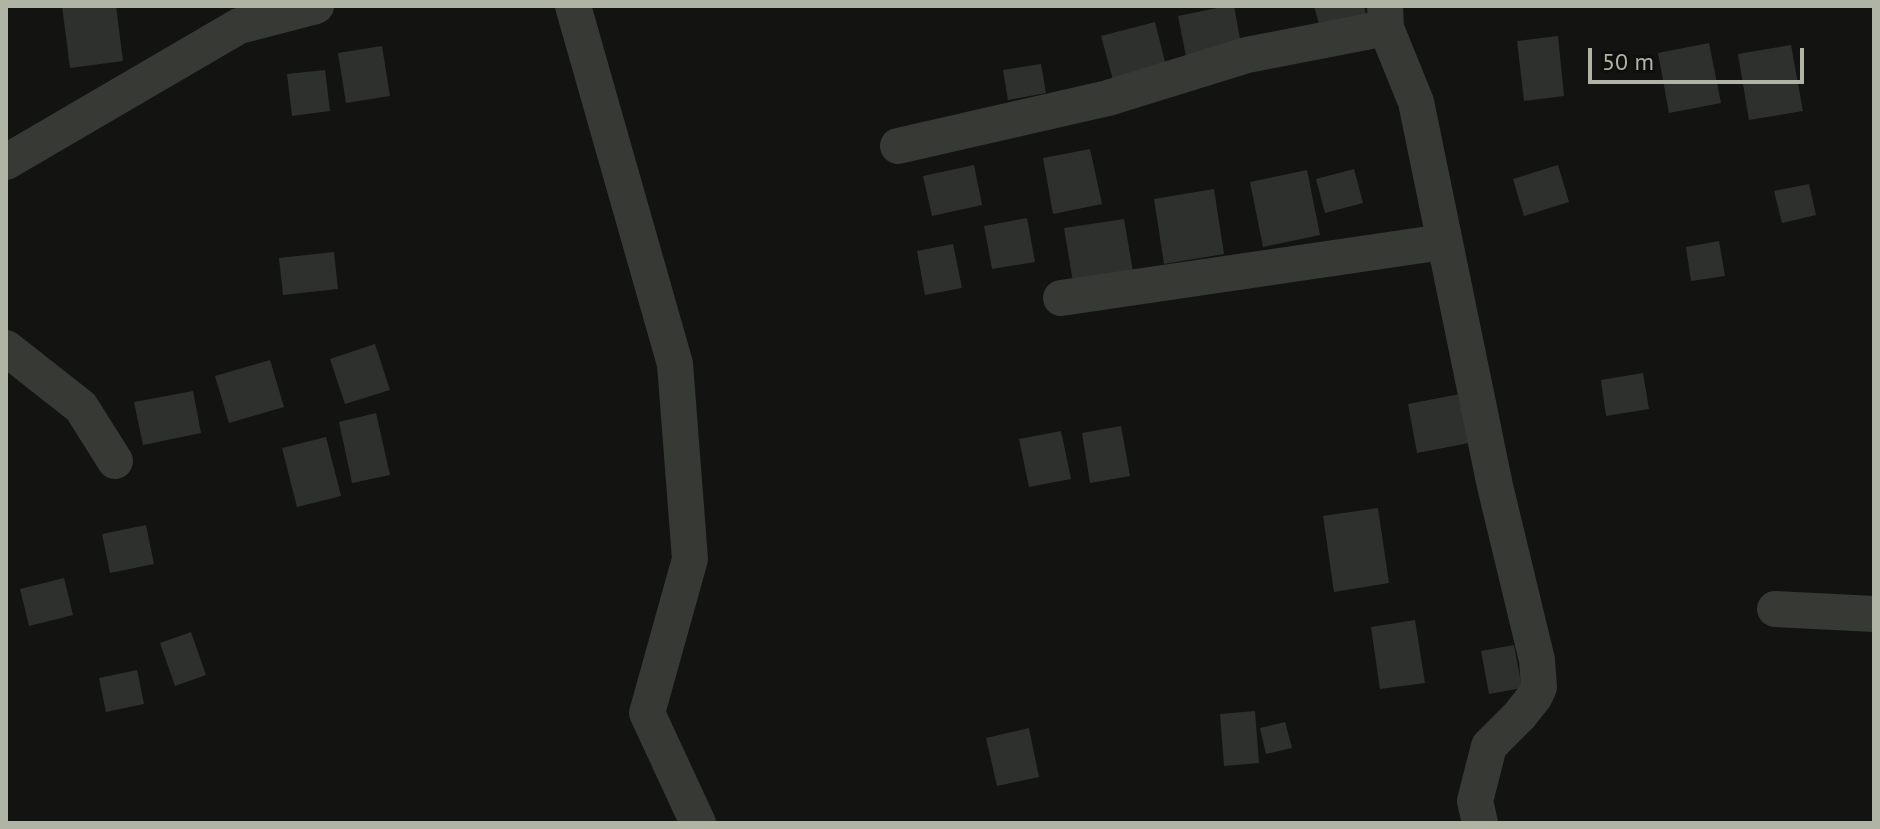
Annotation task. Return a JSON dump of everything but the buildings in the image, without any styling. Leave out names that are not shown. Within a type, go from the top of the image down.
[{"type":"street","points":[[6,162],[239,26],[316,6]]},
{"type":"street","points":[[573,6],[675,364],[690,559],[647,713],[698,823]]},
{"type":"street","points":[[898,146],[1108,98],[1247,55],[1386,17],[1416,102],[1495,486],[1537,660],[1539,687],[1535,696],[1489,746],[1475,801],[1480,823]]},
{"type":"street","points":[[1061,298],[1443,242]]},
{"type":"street","points":[[6,348],[81,407],[115,461]]},
{"type":"street","points":[[1775,609],[1874,614]]}]
